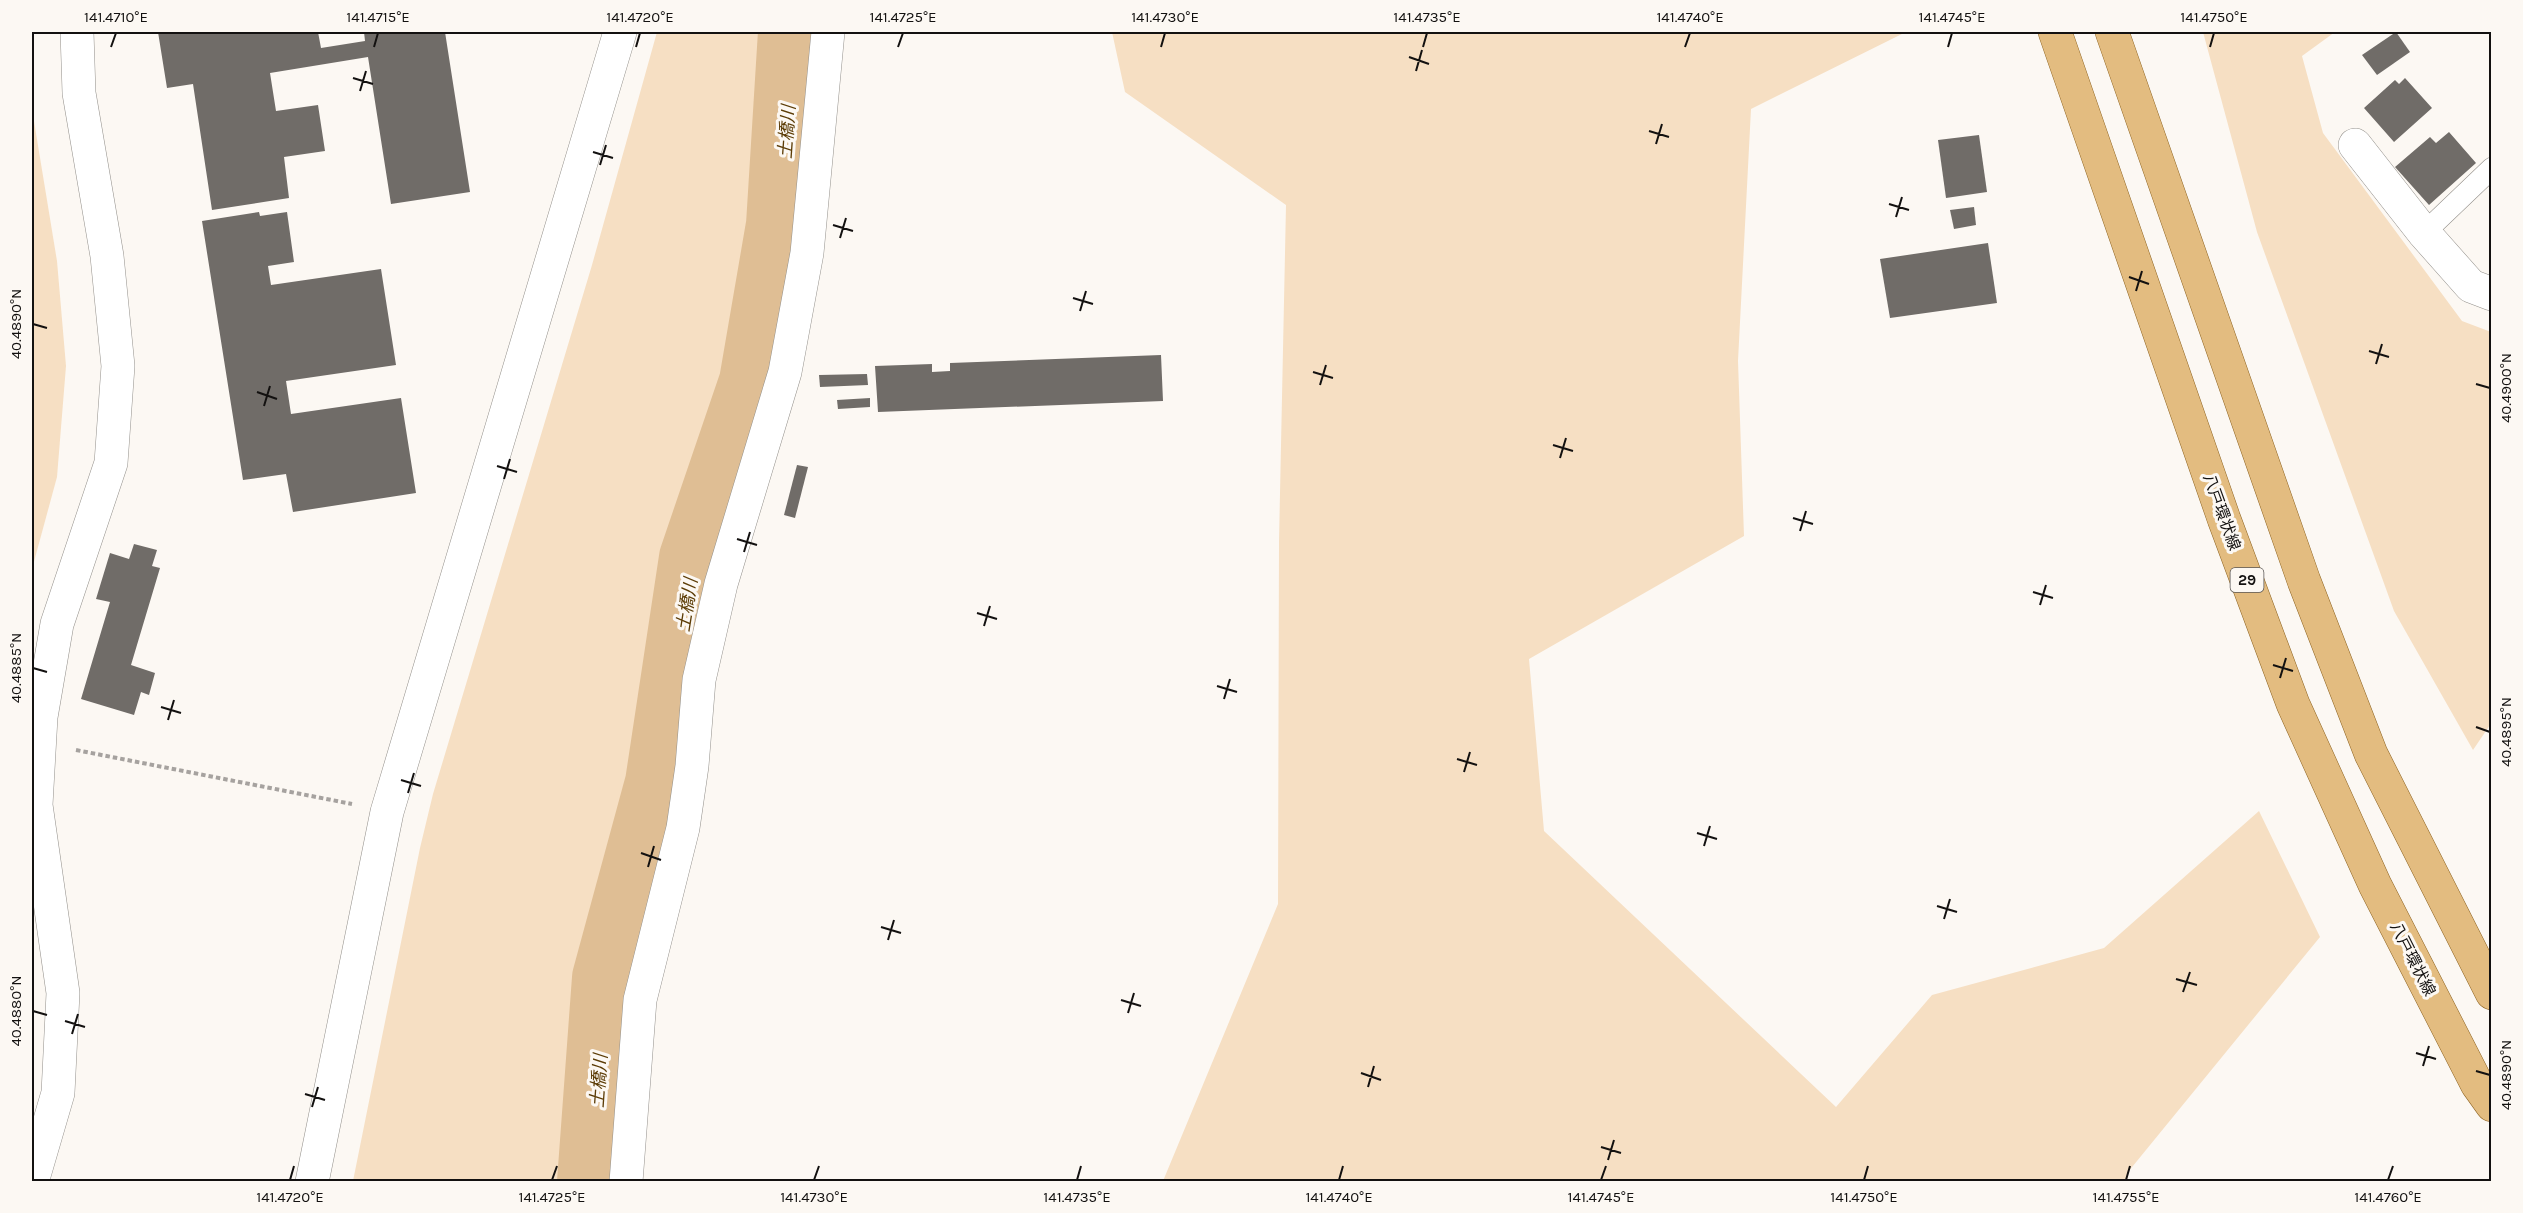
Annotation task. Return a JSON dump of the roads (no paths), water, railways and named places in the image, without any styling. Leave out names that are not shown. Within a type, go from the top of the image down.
[{"type":"main road","name":"八戸環状線","points":[[2055,32],[2224,519],[2293,704],[2375,885],[2477,1084],[2492,1106]]},
{"type":"main road","points":[[2112,32],[2304,580],[2371,754],[2492,993]]},
{"type":"street","points":[[32,1182],[58,1093],[63,993],[36,805],[41,717],[57,624],[111,463],[118,366],[107,256],[79,93],[77,32]]},
{"type":"street","points":[[312,1182],[387,812],[621,32]]},
{"type":"street","points":[[626,1182],[640,1000],[683,828],[692,766],[699,680],[721,584],[785,372],[807,253],[828,32]]},
{"type":"street","points":[[2355,145],[2424,233],[2471,286],[2492,294]]},
{"type":"lane","points":[[2424,233],[2492,168]]},
{"type":"waterway","name":"土橋川","points":[[592,1182],[607,978],[660,783],[694,558],[754,382],[781,225],[793,32]]}]
